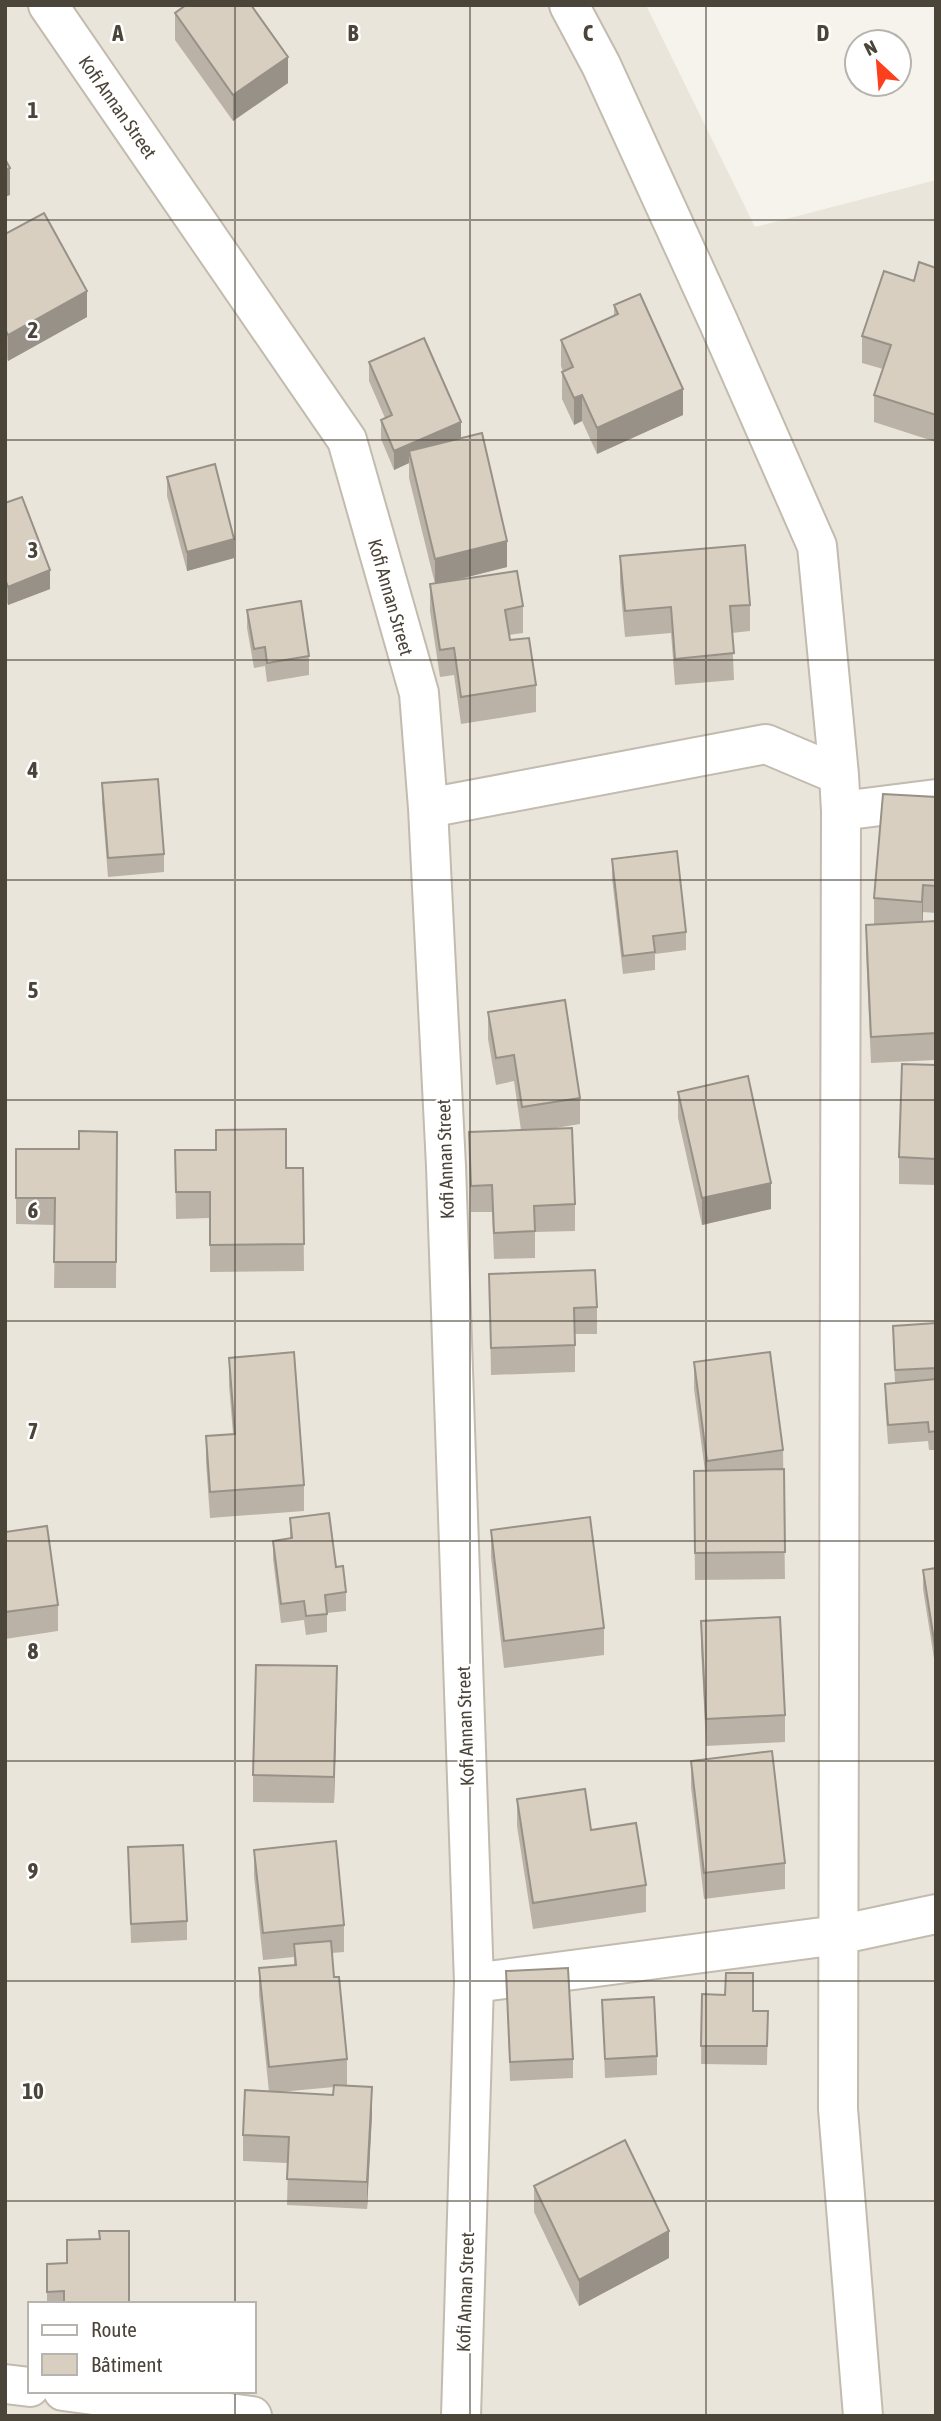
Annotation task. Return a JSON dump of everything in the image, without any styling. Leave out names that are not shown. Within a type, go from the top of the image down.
[{"type":"street","name":"Kofi Annan Street","points":[[48,5],[347,440],[419,693],[428,808],[446,1167],[474,1983],[461,2416]]},
{"type":"street","points":[[569,5],[612,90],[817,546],[840,793],[838,2109],[863,2416]]},
{"type":"street","points":[[428,808],[766,744],[840,793],[936,799]]},
{"type":"street","points":[[474,1983],[838,1935],[936,1914]]},
{"type":"street","points":[[5,2384],[28,2387]]},
{"type":"street","points":[[79,2393],[252,2416]]},
{"type":"shaded area","points":[[5,5],[646,5],[755,227],[936,180],[936,2416],[5,2416]]},
{"type":"building","points":[[186,5],[251,5],[288,57],[233,95],[175,13]]},
{"type":"building","points":[[44,213],[87,291],[8,335],[5,329],[5,234]]},
{"type":"building","points":[[919,262],[936,268],[936,415],[874,395],[891,345],[862,336],[884,271],[914,281]]},
{"type":"building","points":[[640,294],[683,389],[597,428],[582,395],[574,398],[562,372],[573,367],[561,340],[618,314],[614,305]]},
{"type":"building","points":[[424,338],[461,422],[394,451],[381,420],[392,415],[369,362]]},
{"type":"building","points":[[482,433],[507,541],[435,559],[409,451]]},
{"type":"building","points":[[215,464],[234,539],[187,552],[167,477]]},
{"type":"building","points":[[22,497],[50,570],[8,587],[5,579],[5,503]]},
{"type":"building","points":[[745,545],[750,605],[730,606],[734,653],[675,659],[671,607],[625,611],[620,556]]},
{"type":"building","points":[[517,571],[523,606],[505,610],[510,640],[529,638],[536,685],[461,697],[454,648],[440,650],[430,584]]},
{"type":"building","points":[[301,601],[309,656],[267,663],[265,647],[254,649],[247,610]]},
{"type":"building","points":[[158,779],[164,854],[108,858],[102,783]]},
{"type":"building","points":[[883,794],[936,797],[936,886],[923,885],[922,902],[874,898]]},
{"type":"building","points":[[677,851],[686,932],[653,936],[655,952],[623,956],[612,859]]},
{"type":"building","points":[[936,921],[936,1033],[871,1037],[866,925]]},
{"type":"building","points":[[565,1000],[580,1098],[522,1107],[514,1055],[496,1058],[488,1012]]},
{"type":"building","points":[[902,1064],[936,1065],[936,1159],[899,1157]]},
{"type":"building","points":[[748,1076],[771,1183],[702,1198],[678,1092]]},
{"type":"building","points":[[572,1128],[575,1204],[534,1206],[535,1231],[494,1233],[492,1185],[471,1186],[469,1132]]},
{"type":"building","points":[[286,1129],[286,1168],[303,1168],[304,1244],[210,1245],[210,1192],[176,1192],[175,1150],[216,1150],[216,1130]]},
{"type":"building","points":[[79,1131],[117,1132],[116,1262],[54,1262],[55,1198],[16,1198],[16,1149],[79,1149]]},
{"type":"building","points":[[595,1270],[597,1307],[574,1308],[575,1345],[491,1348],[489,1274]]},
{"type":"building","points":[[936,1323],[936,1368],[895,1370],[893,1326]]},
{"type":"building","points":[[294,1352],[304,1485],[210,1492],[206,1436],[235,1434],[229,1358]]},
{"type":"building","points":[[770,1352],[783,1450],[707,1461],[694,1362]]},
{"type":"building","points":[[936,1379],[936,1431],[929,1432],[928,1422],[888,1425],[885,1384]]},
{"type":"building","points":[[784,1469],[785,1552],[695,1553],[694,1471]]},
{"type":"building","points":[[329,1513],[336,1567],[343,1566],[346,1592],[325,1595],[327,1614],[306,1616],[304,1601],[281,1604],[273,1541],[292,1538],[290,1518]]},
{"type":"building","points":[[590,1517],[604,1628],[504,1641],[491,1530]]},
{"type":"building","points":[[47,1526],[58,1605],[5,1612],[5,1532]]},
{"type":"building","points":[[936,1568],[936,1653],[923,1570]]},
{"type":"building","points":[[780,1617],[785,1715],[706,1719],[701,1621]]},
{"type":"building","points":[[256,1665],[337,1666],[334,1777],[253,1775]]},
{"type":"building","points":[[772,1751],[785,1863],[704,1873],[691,1761]]},
{"type":"building","points":[[585,1789],[591,1830],[636,1823],[646,1885],[533,1903],[517,1799]]},
{"type":"building","points":[[336,1841],[344,1925],[263,1933],[254,1850]]},
{"type":"building","points":[[183,1845],[187,1921],[131,1924],[128,1847]]},
{"type":"building","points":[[331,1941],[334,1977],[339,1977],[347,2059],[269,2067],[259,1968],[296,1965],[294,1944]]},
{"type":"building","points":[[568,1968],[573,2059],[510,2062],[506,1971]]},
{"type":"building","points":[[726,1973],[753,1973],[753,2011],[768,2011],[767,2046],[701,2046],[702,1994],[725,1995]]},
{"type":"building","points":[[654,1997],[657,2056],[605,2059],[602,2000]]},
{"type":"building","points":[[334,2085],[372,2087],[367,2182],[287,2179],[289,2137],[243,2135],[245,2090],[333,2095]]},
{"type":"building","points":[[625,2140],[669,2231],[579,2280],[534,2186]]},
{"type":"building","points":[[99,2231],[129,2231],[129,2302],[64,2302],[64,2291],[47,2292],[47,2264],[67,2263],[67,2240],[100,2239]]}]
